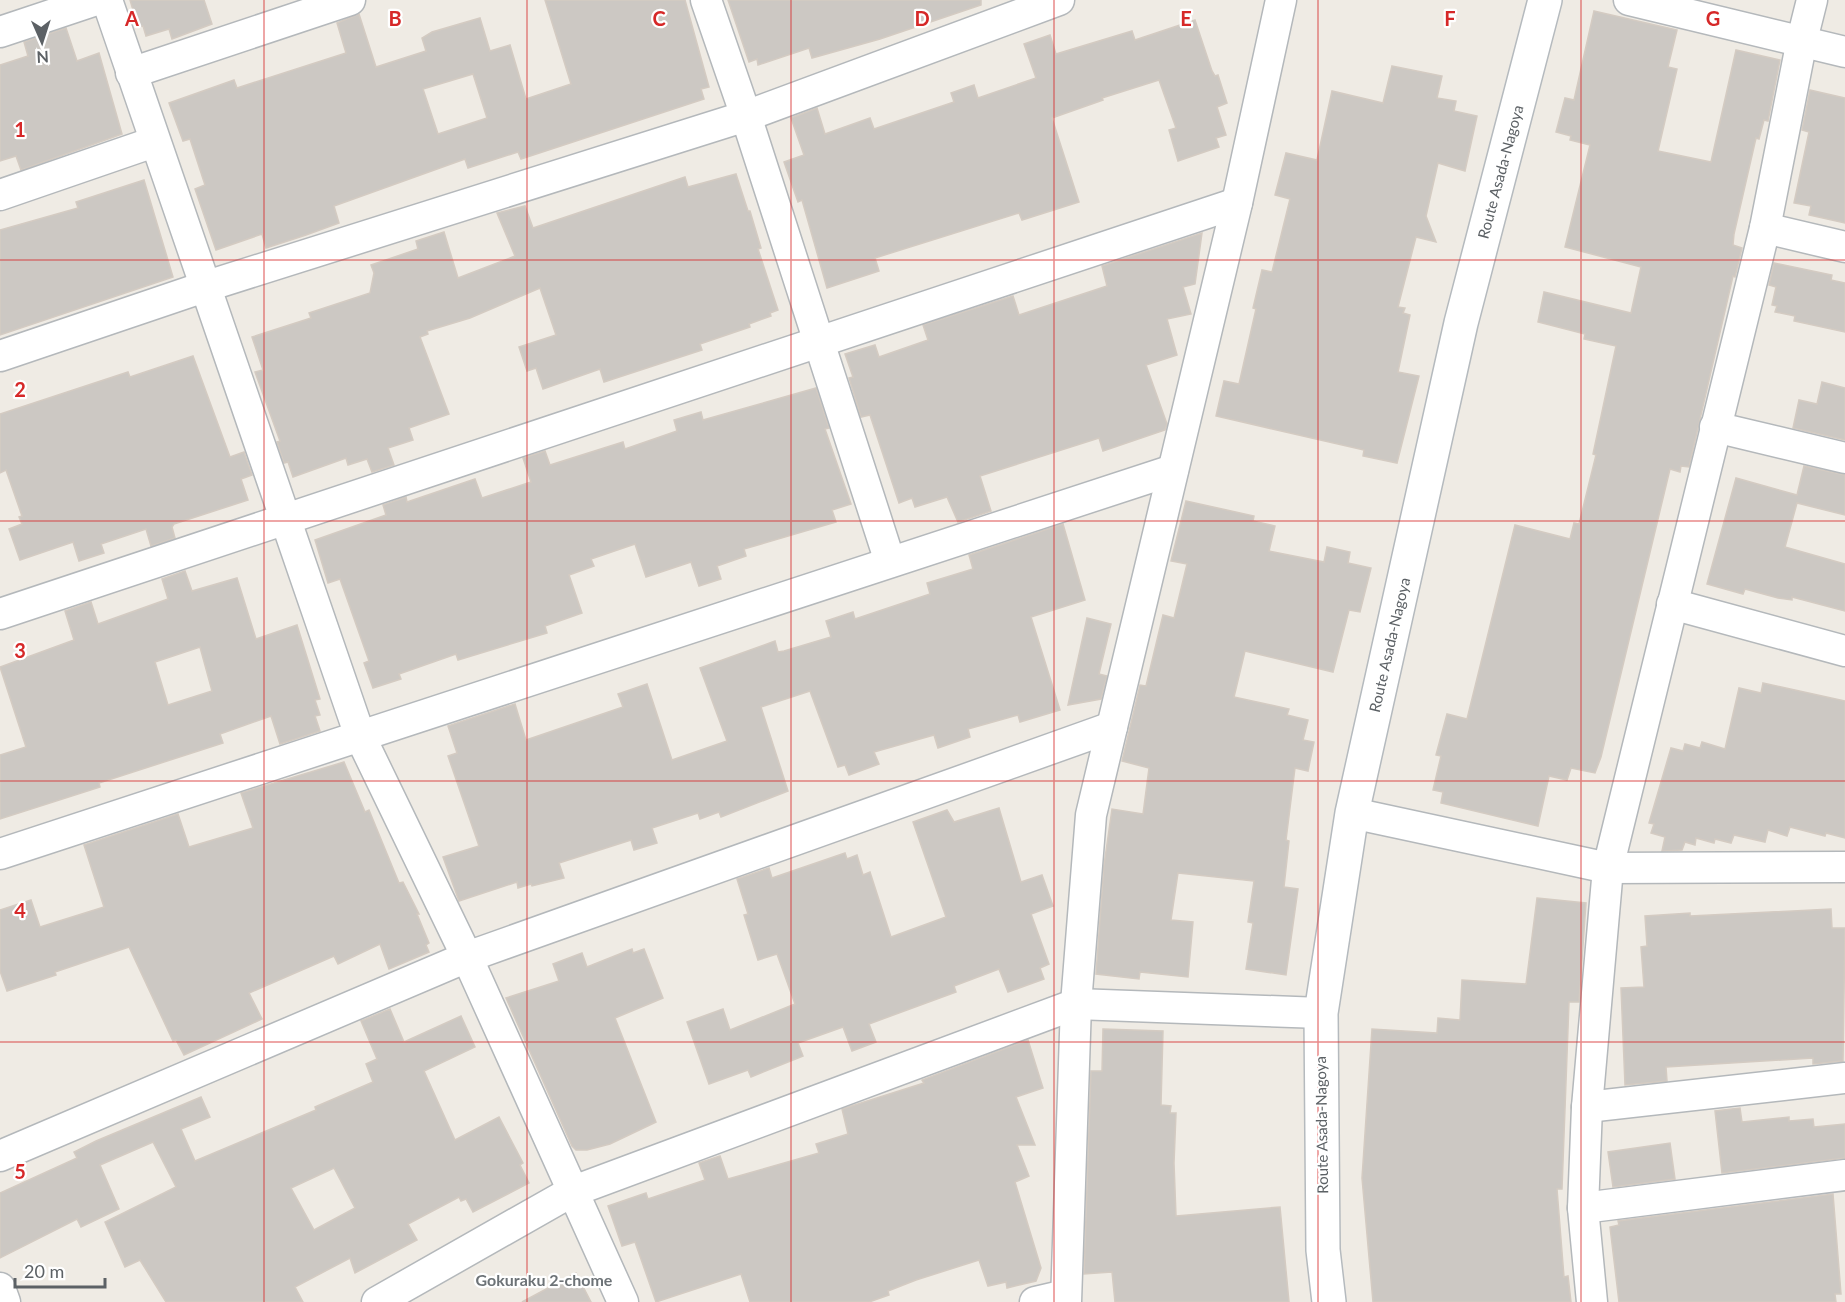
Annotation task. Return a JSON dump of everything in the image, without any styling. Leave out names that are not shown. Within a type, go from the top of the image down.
[{"type":"main road","name":"Route Asada-Nagoya","points":[[1329,1302],[1323,1250],[1321,1013],[1352,813],[1461,324],[1545,0]]},
{"type":"street","points":[[0,32],[96,0]]},
{"type":"street","points":[[106,0],[360,736],[467,957],[623,1302]]},
{"type":"street","points":[[131,73],[350,0]]},
{"type":"street","points":[[705,0],[746,116],[890,562]]},
{"type":"street","points":[[1035,1302],[1066,1298],[1076,1004],[1091,815],[1237,203],[1281,0]]},
{"type":"street","points":[[1629,0],[1845,52]]},
{"type":"street","points":[[1592,1302],[1583,1208],[1587,1107],[1608,868],[1765,228],[1812,0]]},
{"type":"street","points":[[0,356],[204,287],[746,116],[1045,2]]},
{"type":"street","points":[[0,195],[154,142]]},
{"type":"street","points":[[0,614],[1237,203]]},
{"type":"street","points":[[1765,228],[1845,247]]},
{"type":"street","points":[[1715,427],[1845,458]]},
{"type":"street","points":[[0,854],[1173,470]]},
{"type":"street","points":[[1672,604],[1845,651]]},
{"type":"street","points":[[0,1156],[467,957],[1112,728]]},
{"type":"street","points":[[1352,813],[1608,868],[1845,867]]},
{"type":"street","points":[[377,1302],[572,1192],[1076,1004],[1321,1013]]},
{"type":"street","points":[[1587,1107],[1845,1078]]},
{"type":"street","points":[[1583,1208],[1845,1175]]},
{"type":"street","points":[[0,1288],[5,1302]]},
{"type":"building","points":[[130,0],[204,0],[212,24],[172,39],[169,29],[146,36],[143,26],[138,27]]},
{"type":"building","points":[[545,0],[685,0],[709,87],[701,89],[704,99],[521,159],[518,152],[468,168],[465,159],[334,206],[339,223],[266,248],[262,234],[216,250],[195,189],[205,185],[190,139],[183,141],[169,103],[234,80],[237,88],[346,53],[337,23],[359,14],[376,67],[426,51],[422,38],[432,32],[480,18],[490,51],[510,45],[526,99],[571,84]],"holes":[[[473,74],[487,118],[438,134],[423,89]]]},
{"type":"building","points":[[728,0],[981,0],[981,5],[880,39],[812,58],[809,48],[758,65],[757,59],[749,62]]},
{"type":"building","points":[[1594,11],[1677,30],[1668,67],[1677,69],[1658,151],[1711,162],[1736,50],[1780,60],[1768,121],[1764,120],[1759,139],[1756,138],[1734,234],[1733,245],[1742,248],[1735,277],[1733,276],[1689,467],[1681,466],[1680,472],[1670,469],[1601,757],[1595,773],[1571,768],[1567,780],[1549,776],[1538,826],[1441,803],[1443,792],[1433,790],[1441,756],[1436,755],[1447,714],[1467,719],[1515,525],[1570,539],[1574,523],[1579,524],[1596,455],[1593,454],[1616,346],[1584,339],[1585,334],[1538,322],[1544,292],[1631,313],[1641,267],[1565,247],[1590,145],[1570,140],[1571,136],[1556,132],[1565,98],[1574,100]]},
{"type":"building","points":[[1195,20],[1212,71],[1215,76],[1218,75],[1227,103],[1217,107],[1226,135],[1216,138],[1219,147],[1178,161],[1169,130],[1176,128],[1159,80],[1102,98],[1103,100],[1052,118],[1079,202],[1022,220],[1019,213],[875,258],[879,271],[827,288],[802,200],[798,202],[784,162],[804,155],[791,118],[817,108],[825,134],[870,118],[874,129],[954,102],[951,93],[974,85],[978,98],[1036,78],[1024,44],[1050,35],[1056,54],[1132,31],[1135,40]]},
{"type":"building","points":[[66,28],[77,61],[99,53],[122,134],[21,170],[16,156],[0,161],[0,65],[28,56],[24,42]]},
{"type":"building","points":[[1392,66],[1442,76],[1437,98],[1456,101],[1454,111],[1477,116],[1465,171],[1438,163],[1426,216],[1436,242],[1416,237],[1398,307],[1405,308],[1403,313],[1410,315],[1398,372],[1419,376],[1397,463],[1363,456],[1364,450],[1216,416],[1224,381],[1239,384],[1256,309],[1253,308],[1262,270],[1272,272],[1290,199],[1275,195],[1286,153],[1317,160],[1332,91],[1383,103]]},
{"type":"building","points":[[1810,90],[1845,98],[1845,223],[1809,215],[1811,206],[1794,203],[1809,132],[1802,130]]},
{"type":"building","points":[[736,174],[748,211],[750,211],[761,248],[758,249],[778,310],[770,313],[771,316],[749,324],[750,327],[700,344],[702,350],[604,382],[600,369],[543,389],[536,368],[527,371],[519,347],[556,335],[540,288],[470,318],[427,331],[428,334],[420,337],[449,414],[409,428],[413,440],[388,448],[394,465],[372,472],[367,459],[348,465],[346,458],[293,477],[288,462],[284,463],[277,442],[280,441],[255,372],[263,370],[252,337],[311,318],[309,313],[370,293],[374,273],[371,265],[418,249],[416,241],[444,232],[458,278],[515,256],[497,213],[525,206],[533,228],[685,177],[688,187]]},
{"type":"building","points":[[144,180],[173,277],[0,335],[0,230],[78,208],[76,202]]},
{"type":"building","points":[[1202,233],[1195,284],[1183,287],[1191,314],[1167,319],[1177,355],[1146,365],[1167,424],[1165,430],[1103,451],[1099,438],[980,476],[991,511],[958,522],[947,497],[915,507],[912,498],[899,503],[870,415],[861,417],[849,378],[853,377],[845,354],[875,345],[879,357],[928,340],[923,325],[1013,296],[1019,315],[1107,286],[1102,266]]},
{"type":"building","points":[[1774,263],[1832,275],[1831,280],[1845,283],[1845,332],[1794,321],[1795,316],[1775,312],[1777,306],[1772,305],[1776,287],[1769,285]]},
{"type":"building","points":[[193,356],[230,457],[244,452],[252,475],[241,479],[248,500],[174,524],[172,527],[175,538],[151,546],[146,529],[101,544],[104,553],[79,561],[73,542],[20,560],[9,529],[22,524],[19,517],[22,516],[6,470],[0,473],[0,414],[128,372],[130,377]]},
{"type":"building","points":[[1822,382],[1845,388],[1845,440],[1793,428],[1799,400],[1817,404]]},
{"type":"building","points":[[816,388],[829,428],[825,429],[851,504],[832,510],[836,522],[744,549],[746,556],[717,566],[721,579],[699,586],[691,562],[646,577],[635,544],[591,559],[594,566],[569,575],[582,613],[545,626],[547,633],[458,660],[456,654],[399,674],[401,679],[373,688],[364,663],[369,661],[340,579],[328,583],[315,540],[386,515],[383,505],[406,497],[407,502],[475,479],[482,498],[531,482],[523,458],[545,451],[550,465],[623,442],[625,449],[677,431],[674,420],[701,412],[703,420]]},
{"type":"building","points":[[1804,466],[1845,475],[1845,515],[1797,503],[1785,547],[1845,564],[1845,611],[1792,597],[1792,600],[1778,598],[1745,589],[1743,594],[1707,584],[1736,478],[1797,495]]},
{"type":"building","points":[[1186,501],[1254,516],[1253,521],[1275,526],[1269,551],[1324,562],[1327,547],[1350,552],[1348,563],[1371,568],[1360,612],[1349,610],[1333,672],[1245,651],[1234,697],[1289,709],[1287,715],[1308,720],[1303,740],[1314,742],[1308,771],[1295,768],[1286,840],[1289,841],[1284,887],[1298,889],[1286,975],[1246,969],[1253,923],[1248,922],[1254,881],[1178,873],[1171,920],[1193,922],[1188,977],[1140,972],[1139,979],[1096,974],[1104,865],[1112,809],[1143,814],[1149,768],[1122,761],[1140,685],[1146,686],[1163,615],[1174,618],[1187,564],[1171,561]]},
{"type":"building","points":[[1063,524],[1085,600],[1031,617],[1060,710],[1020,722],[1018,715],[968,729],[970,737],[938,748],[934,735],[874,752],[879,764],[849,775],[845,765],[838,767],[810,691],[761,707],[788,791],[721,817],[719,812],[700,819],[698,813],[652,828],[657,843],[634,850],[631,840],[559,863],[564,878],[518,888],[517,882],[459,901],[443,857],[479,846],[448,756],[457,753],[448,726],[515,704],[526,740],[623,707],[618,694],[647,684],[672,760],[727,741],[700,668],[775,641],[778,652],[831,637],[826,621],[853,612],[855,619],[930,594],[927,583],[973,569],[969,555]]},
{"type":"building","points":[[185,571],[192,591],[237,578],[256,639],[297,625],[320,699],[315,700],[320,715],[315,716],[320,731],[280,744],[271,716],[220,734],[223,743],[99,783],[100,787],[0,819],[0,755],[26,747],[0,667],[74,640],[65,611],[91,602],[98,624],[168,599],[162,579]],"holes":[[[200,647],[212,691],[168,705],[155,662]]]},
{"type":"building","points":[[1087,618],[1111,624],[1099,674],[1107,676],[1101,699],[1068,705]]},
{"type":"building","points":[[1763,683],[1845,701],[1845,838],[1826,833],[1825,836],[1790,827],[1787,836],[1768,830],[1765,842],[1734,835],[1731,843],[1715,839],[1714,843],[1696,838],[1695,845],[1685,842],[1682,850],[1662,851],[1665,837],[1651,833],[1654,824],[1649,823],[1671,748],[1683,751],[1685,744],[1700,748],[1702,742],[1725,749],[1739,688],[1761,693]]},
{"type":"building","points":[[344,762],[365,812],[369,810],[399,883],[403,882],[419,914],[417,914],[429,943],[426,945],[429,952],[389,969],[380,944],[338,964],[334,956],[249,993],[262,1019],[184,1055],[176,1040],[173,1041],[129,947],[7,991],[0,971],[0,910],[31,900],[40,927],[104,907],[84,845],[178,814],[189,847],[253,828],[241,793]]},
{"type":"building","points":[[999,808],[1021,882],[1042,875],[1053,906],[1031,914],[1049,964],[1040,968],[1044,979],[1008,992],[999,969],[954,986],[956,992],[869,1024],[876,1042],[852,1051],[843,1027],[798,1043],[803,1056],[751,1077],[748,1070],[709,1084],[687,1022],[723,1009],[730,1030],[795,1004],[777,954],[758,960],[744,915],[748,914],[737,879],[769,868],[772,878],[845,853],[847,859],[857,855],[863,875],[870,872],[891,937],[946,917],[913,822],[947,810],[954,822]]},
{"type":"building","points":[[1537,898],[1586,903],[1579,1002],[1569,1002],[1562,1189],[1557,1189],[1564,1277],[1568,1276],[1571,1302],[1373,1302],[1362,1178],[1372,1029],[1437,1033],[1438,1018],[1460,1020],[1462,980],[1526,984]]},
{"type":"building","points":[[1831,909],[1832,928],[1845,928],[1843,1061],[1813,1064],[1813,1058],[1666,1067],[1667,1081],[1625,1085],[1621,988],[1644,987],[1641,947],[1647,946],[1645,916]]},
{"type":"building","points":[[632,949],[633,953],[644,949],[663,998],[615,1018],[656,1122],[610,1144],[587,1150],[576,1150],[572,1146],[506,998],[559,981],[553,964],[582,953],[587,967]]},
{"type":"building","points":[[390,1009],[404,1042],[461,1016],[475,1047],[424,1071],[455,1140],[499,1117],[523,1163],[520,1165],[529,1183],[473,1212],[466,1199],[461,1201],[459,1197],[408,1224],[417,1240],[355,1273],[350,1258],[295,1287],[303,1302],[166,1302],[140,1260],[125,1267],[105,1222],[176,1187],[153,1142],[100,1165],[119,1209],[81,1227],[77,1219],[0,1258],[0,1193],[77,1158],[74,1152],[96,1141],[201,1097],[210,1117],[181,1129],[195,1161],[316,1110],[315,1107],[373,1082],[366,1064],[377,1059],[361,1021]],"holes":[[[334,1168],[355,1208],[314,1230],[291,1188]]]},
{"type":"building","points":[[1103,1029],[1163,1031],[1161,1105],[1171,1106],[1170,1113],[1176,1113],[1174,1163],[1176,1216],[1280,1207],[1289,1302],[1115,1302],[1112,1272],[1084,1274],[1091,1071],[1102,1071]]},
{"type":"building","points":[[1028,1040],[1043,1088],[1016,1097],[1035,1145],[1017,1145],[1029,1176],[1015,1182],[1041,1268],[1036,1281],[1007,1288],[1006,1282],[988,1286],[979,1260],[916,1280],[888,1291],[889,1295],[869,1302],[750,1302],[741,1274],[656,1302],[635,1242],[622,1246],[608,1206],[646,1193],[648,1199],[705,1180],[699,1163],[720,1156],[728,1179],[819,1153],[816,1144],[848,1134],[842,1109],[924,1083],[922,1080]]},
{"type":"building","points":[[1740,1108],[1742,1122],[1789,1117],[1789,1121],[1813,1119],[1814,1127],[1845,1124],[1845,1158],[1722,1173],[1715,1111]]},
{"type":"building","points":[[1670,1143],[1675,1179],[1613,1187],[1608,1152]]},
{"type":"building","points":[[1833,1194],[1841,1294],[1835,1294],[1836,1302],[1619,1302],[1610,1227],[1619,1225],[1618,1221]]},
{"type":"building","points":[[576,1273],[591,1302],[522,1302]]},
{"type":"district","name":"Gokuraku 2-chome","points":[[544,1280]]}]
